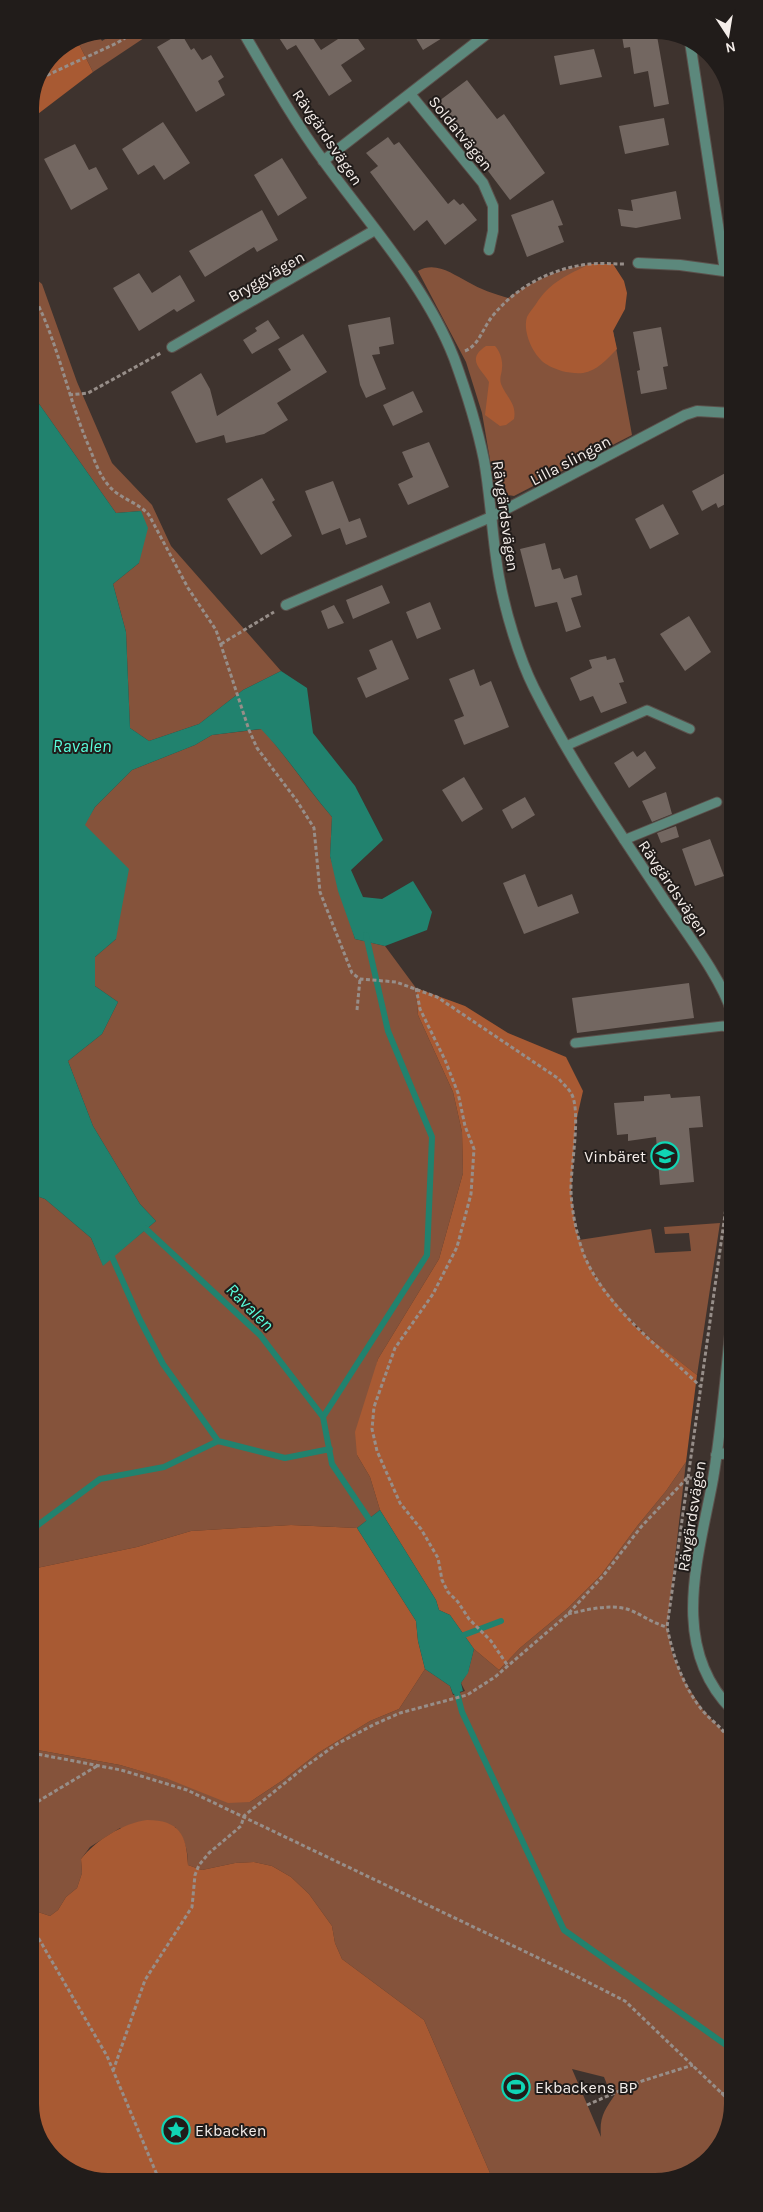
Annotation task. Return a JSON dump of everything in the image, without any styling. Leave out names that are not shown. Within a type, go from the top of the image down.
[{"type":"street","name":"Rävgärdsvägen","points":[[248,39],[323,160],[427,303],[453,357],[484,460],[499,578],[512,628],[533,686],[566,746],[624,840],[724,994]]},
{"type":"street","name":"Soldatvägen","points":[[323,160],[480,39]]},
{"type":"street","points":[[691,49],[724,247]]},
{"type":"street","name":"Soldatvägen","points":[[410,94],[483,183],[493,206],[494,231],[489,250]]},
{"type":"street","name":"Bryggvägen","points":[[172,347],[375,230]]},
{"type":"street","points":[[638,263],[724,271]]},
{"type":"street","name":"Lilla slingan","points":[[286,605],[491,518],[684,414],[704,411],[724,412]]},
{"type":"street","name":"Rävgärdsvägen","points":[[724,1386],[716,1455],[699,1544],[692,1609],[698,1656],[718,1695],[724,1701]]},
{"type":"street","points":[[716,1455],[724,1454]]},
{"type":"lane","points":[[566,746],[648,710],[690,729]]},
{"type":"lane","points":[[624,840],[717,802]]},
{"type":"lane","points":[[575,1043],[724,1026]]},
{"type":"path","points":[[47,75],[123,39]]},
{"type":"path","points":[[453,357],[472,348],[490,320],[508,298],[530,283],[564,268],[590,264],[638,263]]},
{"type":"path","points":[[39,308],[69,395],[97,467],[109,486],[142,506],[149,515],[188,588],[216,630],[257,748],[297,801],[314,828],[320,892],[352,973],[360,979],[396,982],[437,997],[558,1079],[572,1094],[575,1104],[575,1126],[571,1192],[575,1227],[585,1256],[596,1278],[622,1312],[700,1386]]},
{"type":"path","points":[[69,395],[88,393],[172,347]]},
{"type":"path","points":[[221,644],[286,605]]},
{"type":"path","points":[[357,1010],[360,979]]},
{"type":"path","points":[[416,988],[420,1009],[445,1060],[458,1093],[465,1126],[474,1149],[470,1194],[457,1247],[432,1294],[394,1348],[374,1407],[372,1429],[377,1451],[400,1503],[421,1529],[438,1558],[442,1580],[448,1592],[458,1602],[469,1619],[491,1641],[508,1667]]},
{"type":"path","points":[[113,2071],[145,1980],[192,1907],[195,1875],[199,1865],[209,1853],[241,1826],[244,1816],[337,1744],[374,1724],[400,1713],[467,1695],[508,1667],[567,1615],[603,1576],[641,1527],[687,1478],[724,1220]]},
{"type":"path","points":[[567,1615],[607,1607],[625,1609],[656,1624],[667,1627]]},
{"type":"path","points":[[39,1754],[169,1783],[244,1816],[572,1974],[625,2001],[724,2096]]},
{"type":"path","points":[[39,1801],[97,1766]]},
{"type":"path","points":[[39,1939],[106,2056],[156,2173]]},
{"type":"path","points":[[587,2105],[642,2081],[694,2065]]},
{"type":"shaded area","points":[[107,39],[142,39],[93,72],[80,46],[78,46],[94,40],[102,41]]},
{"type":"shaded area","points":[[80,46],[93,72],[39,113],[40,94],[44,81],[50,69],[69,50]]},
{"type":"shaded area","points":[[590,264],[613,331],[632,435],[514,496],[501,494],[494,483],[482,413],[466,362],[418,271],[431,267],[438,268],[450,272],[482,289],[508,298],[547,276]]},
{"type":"shaded area","points":[[590,264],[613,264],[624,281],[627,293],[625,309],[613,331],[617,349],[593,370],[583,373],[564,372],[546,364],[537,356],[530,344],[526,330],[527,317],[547,290],[566,276]]},
{"type":"shaded area","points":[[39,282],[42,284],[77,382],[112,463],[152,505],[171,546],[281,671],[243,690],[199,724],[149,741],[130,728],[126,632],[113,584],[139,563],[141,511],[116,513],[39,404]]},
{"type":"shaded area","points":[[486,346],[495,346],[502,359],[501,384],[513,404],[515,413],[514,419],[506,425],[500,426],[485,415],[489,382],[479,369],[476,360],[480,351]]},
{"type":"shaded area","points":[[262,729],[332,817],[330,856],[355,939],[385,946],[416,988],[418,1015],[453,1092],[462,1132],[463,1173],[439,1259],[378,1359],[357,1455],[370,1477],[380,1510],[357,1528],[291,1525],[191,1531],[137,1547],[39,1568],[39,1197],[45,1199],[91,1238],[103,1265],[156,1221],[140,1204],[93,1126],[68,1061],[102,1034],[118,1002],[95,986],[95,957],[116,939],[84,825],[95,807],[132,770],[195,745],[212,735]]},
{"type":"shaded area","points":[[416,988],[465,1006],[508,1033],[566,1057],[583,1091],[575,1126],[571,1192],[575,1227],[585,1256],[596,1278],[636,1327],[697,1375],[686,1462],[601,1575],[568,1608],[520,1648],[499,1670],[474,1649],[450,1615],[439,1610],[436,1600],[380,1510],[370,1477],[357,1455],[355,1432],[378,1359],[439,1259],[463,1173],[462,1132],[453,1092],[418,1015]]},
{"type":"shaded area","points":[[720,1223],[697,1375],[643,1332],[613,1301],[588,1263],[579,1240],[651,1229],[655,1253],[691,1251],[689,1233],[665,1234],[664,1227]]},
{"type":"shaded area","points":[[686,1462],[667,1627],[673,1656],[686,1684],[703,1710],[724,1733],[724,2114],[721,2127],[715,2139],[694,2162],[665,2173],[490,2173],[424,2020],[342,1959],[335,1943],[332,1926],[309,1894],[291,1877],[272,1866],[254,1862],[235,1863],[202,1870],[188,1865],[185,1845],[175,1827],[120,1828],[90,1847],[81,1859],[82,1873],[77,1888],[66,1897],[58,1910],[50,1916],[39,1912],[39,1750],[120,1765],[250,1802],[318,1753],[370,1721],[399,1709],[425,1669],[450,1686],[453,1695],[465,1691],[461,1683],[468,1672],[474,1649],[499,1670],[520,1648],[568,1608],[601,1575],[666,1491]],"holes":[[[572,2069],[604,2077],[608,2087],[616,2093],[602,2118],[601,2137]]]},
{"type":"shaded area","points":[[291,1525],[357,1528],[416,1621],[418,1641],[425,1669],[399,1709],[370,1721],[318,1753],[250,1802],[228,1803],[168,1779],[120,1765],[39,1750],[39,1568],[137,1547],[191,1531]]},
{"type":"shaded area","points":[[147,1820],[158,1821],[174,1826],[179,1831],[186,1845],[188,1865],[202,1870],[235,1863],[254,1862],[272,1866],[291,1877],[309,1894],[332,1926],[335,1943],[342,1959],[424,2020],[490,2173],[103,2173],[81,2168],[56,2150],[44,2131],[39,2114],[39,1912],[50,1916],[58,1910],[66,1897],[77,1888],[82,1873],[81,1859],[87,1852],[110,1834]]},
{"type":"water","name":"Ravalen","points":[[39,404],[116,513],[141,511],[148,528],[139,563],[113,584],[126,632],[130,728],[149,741],[199,724],[243,690],[281,671],[307,688],[313,733],[355,786],[383,840],[351,870],[363,897],[382,899],[413,881],[432,912],[427,930],[385,946],[355,939],[338,891],[330,856],[332,817],[280,750],[261,729],[212,735],[195,745],[132,770],[95,807],[85,825],[129,869],[116,939],[95,957],[95,986],[118,1002],[102,1034],[68,1061],[93,1126],[140,1204],[156,1221],[103,1266],[91,1238],[45,1199],[39,1197]]},
{"type":"water","points":[[380,1510],[436,1600],[439,1610],[450,1615],[474,1649],[468,1673],[461,1683],[463,1691],[453,1694],[450,1686],[425,1669],[418,1641],[416,1621],[357,1528]]},
{"type":"building","points":[[171,39],[185,39],[191,50],[194,48],[202,60],[211,55],[224,77],[218,81],[225,95],[196,112],[157,47]]},
{"type":"building","points":[[280,39],[314,39],[321,50],[338,39],[358,39],[365,49],[341,65],[352,81],[329,96],[296,45],[287,50]]},
{"type":"building","points":[[416,39],[441,39],[423,50]]},
{"type":"building","points":[[622,39],[658,39],[669,104],[654,107],[648,71],[634,74],[630,47],[624,48]]},
{"type":"building","points":[[594,49],[602,77],[560,85],[554,56]]},
{"type":"building","points":[[467,80],[497,119],[504,114],[545,173],[510,200],[441,109],[444,107],[439,101]]},
{"type":"building","points":[[664,118],[669,145],[625,154],[619,126]]},
{"type":"building","points":[[163,122],[190,163],[164,180],[154,165],[138,175],[122,149]]},
{"type":"building","points":[[388,137],[394,145],[399,142],[448,204],[454,199],[460,205],[463,203],[477,220],[445,245],[427,220],[414,231],[370,172],[378,166],[366,153]]},
{"type":"building","points":[[75,144],[89,170],[96,167],[108,189],[71,210],[44,159]]},
{"type":"building","points":[[282,158],[307,198],[278,216],[254,175]]},
{"type":"building","points":[[676,191],[681,219],[636,228],[621,226],[618,209],[633,211],[631,200]]},
{"type":"building","points":[[553,200],[563,225],[558,226],[564,242],[527,257],[511,215]]},
{"type":"building","points":[[262,210],[278,240],[257,252],[254,247],[205,277],[189,251]]},
{"type":"building","points":[[139,273],[152,293],[180,275],[195,301],[177,312],[174,309],[139,331],[113,288]]},
{"type":"building","points":[[390,317],[394,344],[379,347],[380,354],[372,355],[386,389],[366,398],[360,385],[348,325]]},
{"type":"building","points":[[268,320],[280,338],[252,354],[243,340],[257,331],[255,328]]},
{"type":"building","points":[[661,327],[668,366],[663,367],[667,389],[641,394],[637,371],[640,370],[633,332]]},
{"type":"building","points":[[303,334],[327,372],[277,403],[288,420],[264,434],[226,443],[224,435],[196,443],[171,392],[201,373],[210,389],[217,416],[291,370],[278,349]]},
{"type":"building","points":[[413,391],[423,412],[393,426],[383,405]]},
{"type":"building","points":[[429,442],[449,487],[408,505],[398,484],[413,477],[402,452]]},
{"type":"building","points":[[724,474],[724,505],[718,508],[716,503],[702,511],[692,491]]},
{"type":"building","points":[[262,478],[275,500],[272,502],[292,536],[261,555],[227,499]]},
{"type":"building","points":[[333,481],[349,522],[360,518],[367,537],[346,545],[340,528],[322,535],[305,491]]},
{"type":"building","points":[[663,504],[679,534],[650,549],[635,519]]},
{"type":"building","points":[[545,543],[552,570],[560,568],[564,579],[577,575],[582,595],[571,598],[581,627],[566,632],[557,602],[535,607],[520,549]]},
{"type":"building","points":[[382,585],[390,603],[353,619],[346,600]]},
{"type":"building","points":[[430,602],[441,629],[417,639],[406,612]]},
{"type":"building","points":[[334,605],[344,623],[328,629],[321,611]]},
{"type":"building","points":[[689,616],[711,652],[685,671],[660,634]]},
{"type":"building","points":[[392,640],[409,679],[366,698],[357,678],[377,669],[369,650]]},
{"type":"building","points":[[606,656],[607,660],[615,658],[624,682],[619,683],[627,703],[601,713],[593,696],[580,701],[570,678],[592,668],[589,660]]},
{"type":"building","points":[[474,669],[480,686],[491,681],[509,727],[464,745],[454,720],[464,716],[449,679]]},
{"type":"building","points":[[633,751],[637,757],[645,751],[656,768],[629,788],[614,763]]},
{"type":"building","points":[[464,777],[483,809],[462,822],[442,790]]},
{"type":"building","points":[[666,792],[672,814],[652,822],[642,801]]},
{"type":"building","points":[[525,797],[535,815],[512,829],[502,810]]},
{"type":"building","points":[[676,826],[679,837],[661,843],[657,833]]},
{"type":"building","points":[[710,839],[724,876],[695,886],[682,849]]},
{"type":"building","points":[[525,874],[538,907],[572,894],[579,913],[524,934],[503,883]]},
{"type":"building","points":[[689,983],[694,1018],[577,1033],[572,998]]},
{"type":"building","name":"Vinbäret","points":[[670,1094],[671,1098],[700,1096],[703,1127],[689,1128],[694,1182],[660,1185],[656,1137],[628,1141],[628,1134],[617,1135],[614,1103],[644,1101],[644,1096]]},
{"type":"waterway","points":[[366,935],[388,1031],[432,1137],[427,1255],[323,1417],[332,1464],[369,1519]]},
{"type":"waterway","name":"Ravalen","points":[[146,1229],[260,1335],[323,1417]]},
{"type":"waterway","name":"Ravalen","points":[[112,1257],[139,1318],[163,1364],[218,1441]]},
{"type":"waterway","name":"Ravalen","points":[[39,1524],[100,1479],[164,1467],[218,1441],[285,1458],[330,1449]]},
{"type":"waterway","points":[[464,1635],[501,1621]]},
{"type":"waterway","points":[[457,1693],[462,1712],[564,1930],[724,2044]]},
{"type":"place","name":"Vinbäret","points":[[665,1156]]},
{"type":"place","name":"Ekbackens BP","points":[[516,2087]]},
{"type":"place","name":"Ekbacken","points":[[176,2130]]}]
